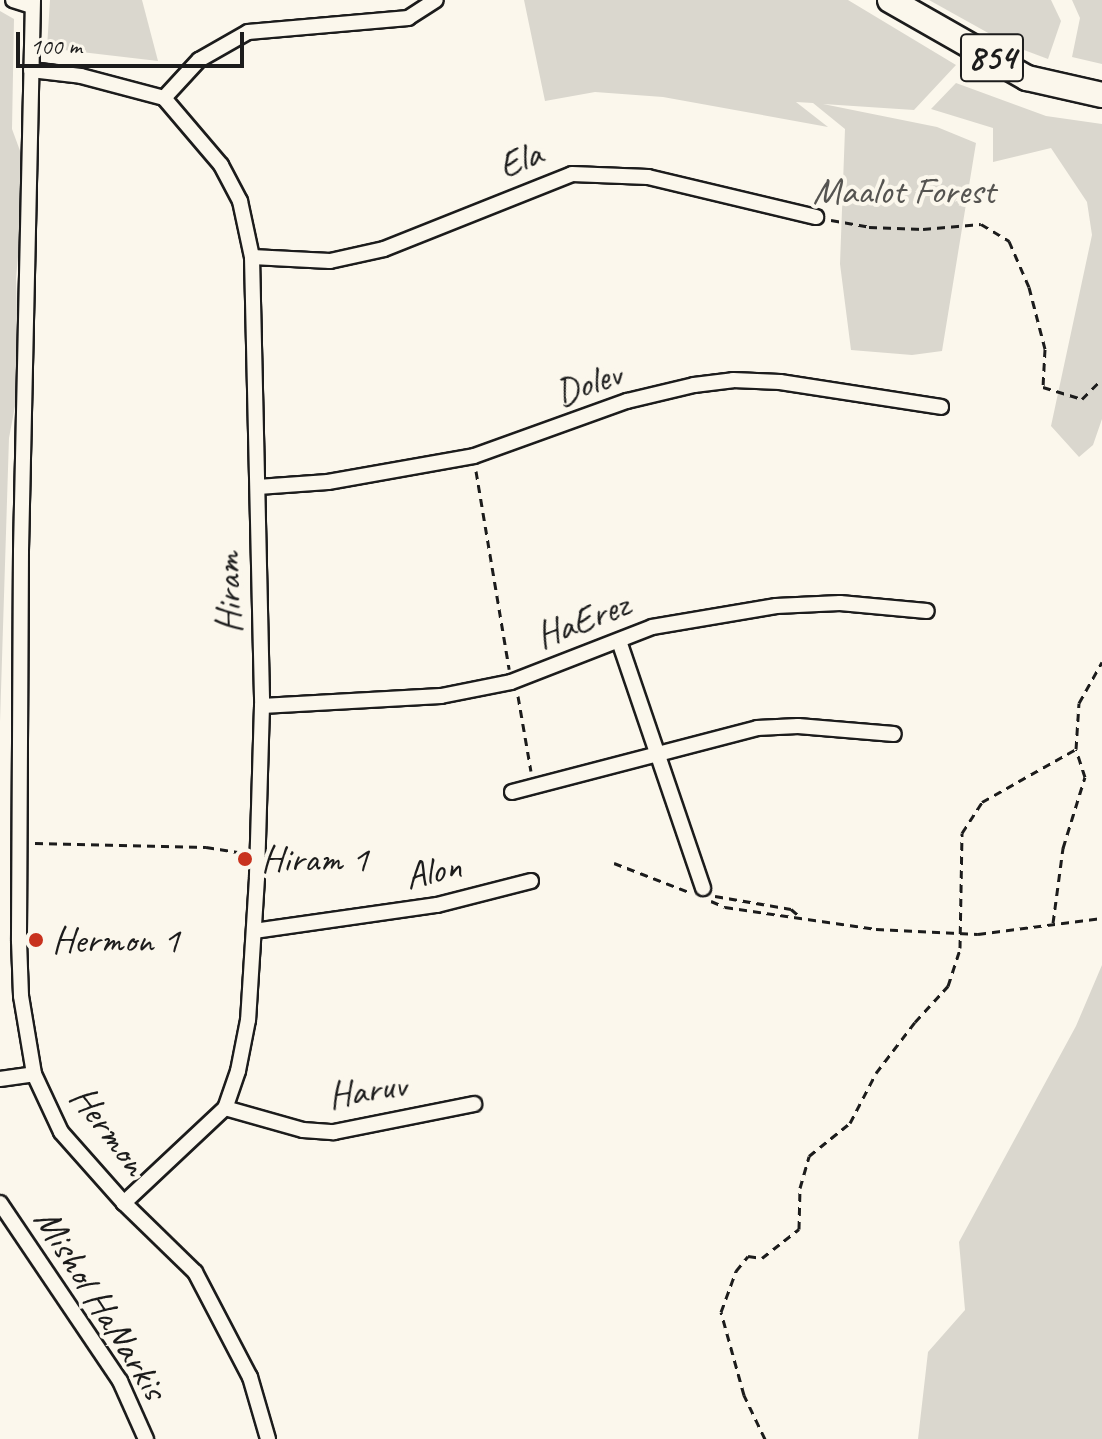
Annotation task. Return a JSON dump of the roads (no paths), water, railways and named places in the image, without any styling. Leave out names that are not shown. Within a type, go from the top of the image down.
[{"type":"main road","name":"854","points":[[890,0],[1027,78],[1102,95]]},
{"type":"street","points":[[13,0],[32,3]]},
{"type":"street","points":[[31,70],[81,76],[164,98],[199,60],[248,32],[408,18],[436,0]]},
{"type":"street","name":"Hermon","points":[[32,3],[19,843],[21,996],[34,1074],[61,1132],[124,1203],[195,1272],[250,1377],[268,1439]]},
{"type":"street","name":"Hiram","points":[[124,1203],[225,1108],[238,1071],[248,1020],[258,855],[262,706],[252,257],[240,201],[221,165],[164,98]]},
{"type":"street","name":"Ela","points":[[252,257],[330,261],[384,249],[572,174],[648,177],[816,217]]},
{"type":"street","name":"Dolev","points":[[258,487],[328,482],[474,456],[627,401],[694,385],[733,380],[794,383],[941,407]]},
{"type":"street","name":"HaErez","points":[[262,706],[441,696],[513,681],[652,627],[776,606],[840,603],[927,611]]},
{"type":"street","points":[[619,641],[703,888]]},
{"type":"street","points":[[512,792],[757,728],[798,726],[894,734]]},
{"type":"street","name":"Alon","points":[[254,931],[437,905],[531,881]]},
{"type":"street","points":[[0,1079],[34,1074]]},
{"type":"street","name":"Haruv","points":[[225,1108],[303,1130],[334,1132],[474,1104]]},
{"type":"street","name":"Mishol HaNarkis","points":[[0,1203],[120,1381],[146,1439]]},
{"type":"place","name":"Hiram 1","points":[[245,859]]},
{"type":"place","name":"Hermon 1","points":[[36,940]]},
{"type":"park label","name":"Maalot Forest","points":[[904,191]]}]
